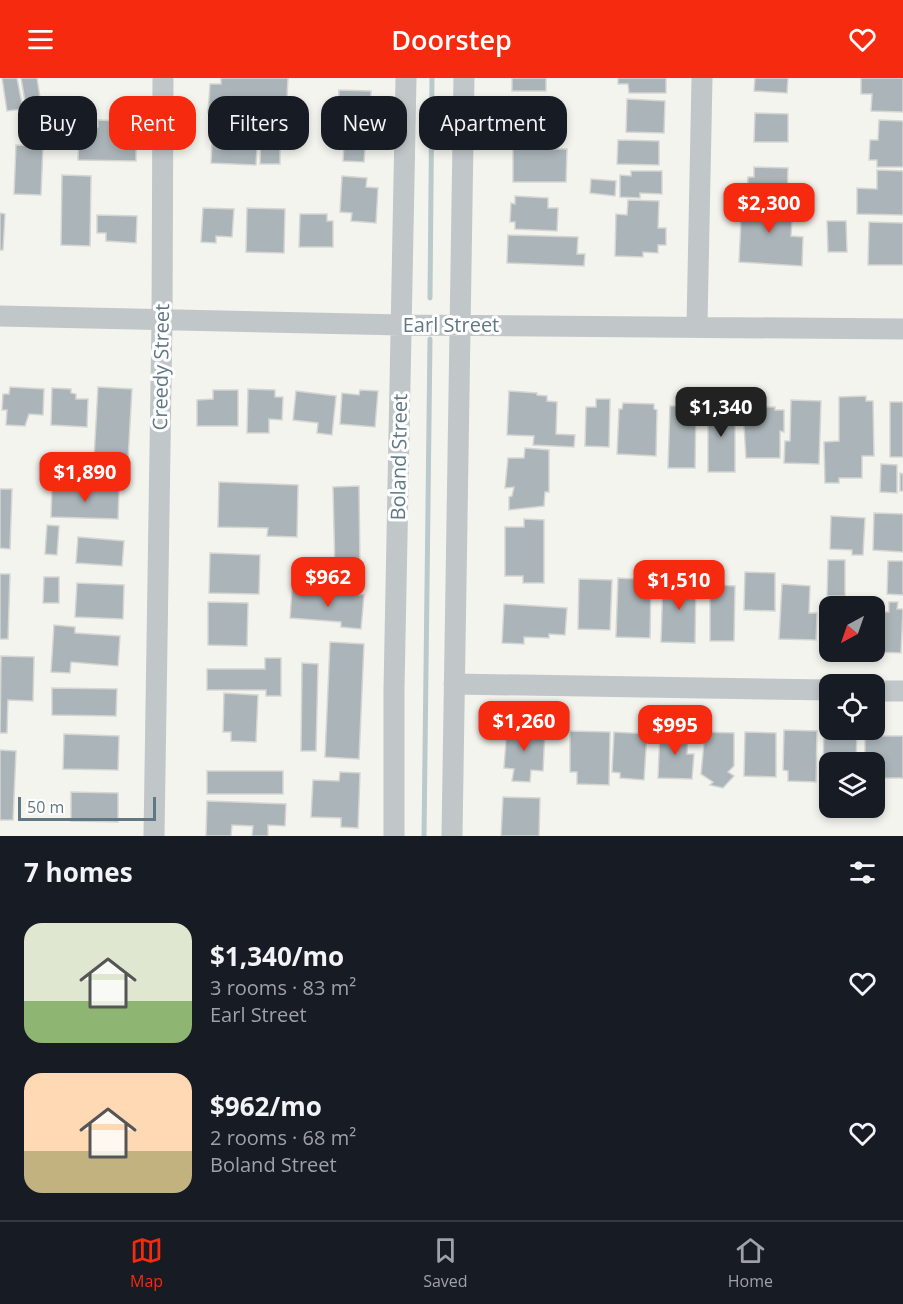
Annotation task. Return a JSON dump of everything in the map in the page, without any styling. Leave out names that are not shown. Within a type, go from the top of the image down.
[{"type":"street","name":"Creedy Street","points":[[154,836],[162,320],[163,78]]},
{"type":"street","name":"Boland Street","points":[[394,836],[394,690],[405,78]]},
{"type":"street","points":[[452,836],[464,78]]},
{"type":"street","points":[[697,326],[702,78]]},
{"type":"street","name":"Earl Street","points":[[0,316],[402,325],[903,329]]},
{"type":"street","points":[[454,684],[819,690]]},
{"type":"street","points":[[885,691],[903,691]]},
{"type":"building","points":[[2,78],[17,78],[20,96],[18,96],[18,110],[7,111]]},
{"type":"building","points":[[21,78],[37,78],[40,96],[24,96]]},
{"type":"building","points":[[221,78],[288,78],[287,96],[209,96],[210,84],[221,84]]},
{"type":"building","points":[[512,78],[546,78],[546,91],[512,91]]},
{"type":"building","points":[[618,78],[666,78],[666,93],[629,93],[628,84],[618,84]]},
{"type":"building","points":[[755,78],[788,78],[787,93],[754,91]]},
{"type":"building","points":[[861,78],[903,78],[903,112],[871,111],[872,94],[861,94]]},
{"type":"building","points":[[339,90],[371,91],[371,96],[339,96]]},
{"type":"building","points":[[627,99],[665,101],[664,133],[626,132]]},
{"type":"building","points":[[755,113],[788,114],[788,142],[754,142]]},
{"type":"building","points":[[98,120],[109,120],[109,150],[136,150],[136,161],[78,160],[78,150],[97,150]]},
{"type":"building","points":[[879,120],[903,121],[903,167],[877,167],[877,160],[869,160],[870,140],[878,140]]},
{"type":"building","points":[[618,140],[659,141],[659,165],[617,164]]},
{"type":"building","points":[[16,145],[18,145],[18,150],[43,150],[41,195],[14,194]]},
{"type":"building","points":[[212,150],[257,150],[256,165],[211,163]]},
{"type":"building","points":[[260,150],[280,150],[280,164],[260,164]]},
{"type":"building","points":[[344,150],[365,150],[364,162],[343,161]]},
{"type":"building","points":[[513,150],[567,150],[566,182],[513,182]]},
{"type":"building","points":[[754,167],[788,168],[787,196],[747,194],[748,177],[754,177]]},
{"type":"building","points":[[877,170],[903,171],[903,215],[857,214],[857,188],[877,189]]},
{"type":"building","points":[[631,171],[662,171],[662,194],[640,193],[640,198],[620,197],[620,175],[631,176]]},
{"type":"building","points":[[62,175],[91,176],[90,246],[61,245]]},
{"type":"building","points":[[342,176],[367,178],[366,187],[378,188],[376,223],[351,221],[352,213],[340,212]]},
{"type":"building","points":[[591,179],[616,181],[615,196],[590,193]]},
{"type":"building","points":[[515,196],[548,198],[548,208],[558,208],[557,231],[515,229],[515,222],[510,222],[511,203],[515,204]]},
{"type":"building","points":[[742,199],[793,202],[791,236],[803,237],[802,266],[739,262]]},
{"type":"building","points":[[628,200],[659,201],[658,228],[666,228],[666,245],[658,245],[658,253],[643,252],[643,257],[615,256],[616,214],[627,215]]},
{"type":"building","points":[[203,208],[234,209],[232,237],[216,236],[216,243],[201,242]]},
{"type":"building","points":[[247,208],[285,209],[284,253],[246,252]]},
{"type":"building","points":[[0,213],[5,214],[3,250],[0,250]]},
{"type":"building","points":[[300,214],[327,214],[327,221],[333,221],[333,247],[299,247]]},
{"type":"building","points":[[97,215],[137,216],[136,243],[106,241],[106,233],[97,233]]},
{"type":"building","points":[[827,221],[846,221],[847,252],[828,252]]},
{"type":"building","points":[[869,222],[903,223],[903,265],[868,265]]},
{"type":"building","points":[[508,235],[578,237],[577,254],[585,254],[584,266],[507,263]]},
{"type":"building","points":[[10,387],[44,389],[43,415],[29,414],[25,426],[6,425],[7,410],[2,410],[3,394],[9,394]]},
{"type":"building","points":[[98,387],[132,389],[128,460],[94,458]]},
{"type":"building","points":[[52,388],[71,389],[71,393],[76,394],[76,399],[88,399],[87,427],[51,425]]},
{"type":"building","points":[[248,389],[275,390],[275,397],[283,397],[282,420],[269,419],[269,433],[247,433]]},
{"type":"building","points":[[213,390],[238,390],[238,426],[197,426],[197,400],[213,399]]},
{"type":"building","points":[[360,390],[378,391],[375,427],[340,424],[342,393],[359,395]]},
{"type":"building","points":[[296,391],[336,396],[332,435],[317,433],[318,423],[293,420]]},
{"type":"building","points":[[509,391],[537,393],[537,395],[547,396],[547,401],[557,402],[556,434],[575,435],[574,447],[533,445],[534,436],[507,435]]},
{"type":"building","points":[[866,396],[866,401],[873,401],[874,456],[862,456],[862,478],[839,478],[839,483],[825,483],[824,442],[839,441],[839,397]]},
{"type":"building","points":[[596,399],[610,399],[609,447],[585,446],[586,407],[596,407]]},
{"type":"building","points":[[791,400],[821,401],[819,464],[784,463],[785,441],[790,441]]},
{"type":"building","points":[[890,402],[903,402],[903,457],[890,457]]},
{"type":"building","points":[[623,403],[654,404],[654,409],[657,410],[656,456],[617,454],[619,409],[622,409]]},
{"type":"building","points":[[708,404],[735,404],[735,472],[708,472]]},
{"type":"building","points":[[670,406],[696,406],[695,468],[668,468]]},
{"type":"building","points":[[749,407],[775,407],[775,410],[784,410],[784,432],[780,431],[780,458],[746,458],[743,410],[749,410]]},
{"type":"building","points":[[525,448],[549,450],[549,492],[545,492],[544,506],[509,510],[509,497],[512,496],[514,487],[505,488],[508,458],[524,458]]},
{"type":"building","points":[[881,464],[897,465],[897,493],[880,492]]},
{"type":"building","points":[[900,473],[903,474],[903,491],[900,491]]},
{"type":"building","points":[[219,482],[298,485],[297,537],[267,536],[268,528],[218,527]]},
{"type":"building","points":[[359,486],[360,571],[335,572],[333,487]]},
{"type":"building","points":[[52,488],[119,490],[118,519],[51,517]]},
{"type":"building","points":[[0,489],[12,489],[10,549],[0,548]]},
{"type":"building","points":[[874,513],[903,514],[903,552],[873,550]]},
{"type":"building","points":[[831,516],[865,518],[863,555],[852,555],[852,550],[830,549]]},
{"type":"building","points":[[524,519],[544,520],[544,583],[523,583],[523,576],[505,576],[505,527],[524,527]]},
{"type":"building","points":[[47,525],[59,526],[57,555],[45,554]]},
{"type":"building","points":[[78,537],[124,541],[122,566],[76,563]]},
{"type":"building","points":[[210,553],[260,555],[259,594],[209,593]]},
{"type":"building","points":[[828,560],[845,560],[845,596],[827,596]]},
{"type":"building","points":[[888,561],[903,561],[903,595],[887,594]]},
{"type":"building","points":[[745,572],[775,573],[775,611],[744,610]]},
{"type":"building","points":[[0,574],[10,574],[8,639],[0,639]]},
{"type":"building","points":[[44,577],[59,577],[59,603],[43,603]]},
{"type":"building","points":[[618,578],[651,580],[650,638],[616,637]]},
{"type":"building","points":[[579,579],[612,580],[610,630],[578,629]]},
{"type":"building","points":[[663,579],[696,579],[695,643],[661,642]]},
{"type":"building","points":[[77,583],[124,585],[123,619],[75,617]]},
{"type":"building","points":[[782,584],[810,586],[809,613],[817,613],[816,640],[779,639]]},
{"type":"building","points":[[710,585],[735,586],[734,641],[710,641]]},
{"type":"building","points":[[292,590],[364,595],[361,629],[341,627],[341,622],[290,618]]},
{"type":"building","points":[[208,602],[248,603],[247,646],[208,645]]},
{"type":"building","points":[[889,602],[898,602],[897,609],[903,609],[901,653],[885,652],[885,612],[889,612]]},
{"type":"building","points":[[504,604],[567,608],[565,635],[549,634],[549,638],[524,637],[524,644],[502,643]]},
{"type":"building","points":[[54,625],[75,627],[75,633],[120,636],[118,666],[71,662],[70,673],[51,672]]},
{"type":"building","points":[[330,642],[364,644],[359,759],[325,757]]},
{"type":"building","points":[[1,656],[34,657],[33,701],[8,700],[7,733],[0,733]]},
{"type":"building","points":[[265,658],[281,658],[281,696],[266,696],[266,690],[207,690],[207,669],[265,669]]},
{"type":"building","points":[[302,663],[318,664],[316,751],[301,751]]},
{"type":"building","points":[[52,688],[117,689],[116,716],[52,715]]},
{"type":"building","points":[[224,693],[258,695],[256,742],[231,741],[231,732],[223,732]]},
{"type":"building","points":[[507,728],[545,730],[543,771],[531,770],[530,782],[512,781],[514,769],[504,768]]},
{"type":"building","points":[[784,730],[817,731],[816,782],[788,781],[788,771],[783,770]]},
{"type":"building","points":[[570,731],[610,732],[609,785],[577,784],[577,772],[570,772]]},
{"type":"building","points":[[660,731],[688,732],[687,754],[694,754],[692,779],[658,778]]},
{"type":"building","points":[[614,732],[647,734],[644,780],[620,778],[620,773],[612,772]]},
{"type":"building","points":[[705,732],[734,733],[734,766],[728,772],[734,776],[723,788],[710,785],[713,782],[701,774]]},
{"type":"building","points":[[745,732],[776,733],[776,777],[744,776]]},
{"type":"building","points":[[64,734],[119,736],[118,770],[63,769]]},
{"type":"building","points":[[885,736],[903,736],[903,778],[885,778],[885,752],[865,752],[865,740],[885,740]]},
{"type":"building","points":[[824,740],[857,740],[856,752],[823,752]]},
{"type":"building","points":[[0,750],[16,751],[13,820],[0,820]]},
{"type":"building","points":[[207,771],[283,771],[283,794],[207,794]]},
{"type":"building","points":[[340,772],[360,773],[358,828],[341,827],[341,818],[311,817],[313,780],[339,781]]},
{"type":"building","points":[[71,792],[118,793],[118,822],[71,821]]},
{"type":"building","points":[[503,797],[540,798],[539,836],[501,836]]},
{"type":"building","points":[[207,801],[286,804],[285,826],[268,825],[268,836],[252,836],[253,826],[232,825],[231,836],[206,836]]},
{"type":"waterway","points":[[430,298],[432,78]]},
{"type":"waterway","points":[[424,836],[430,339]]}]
